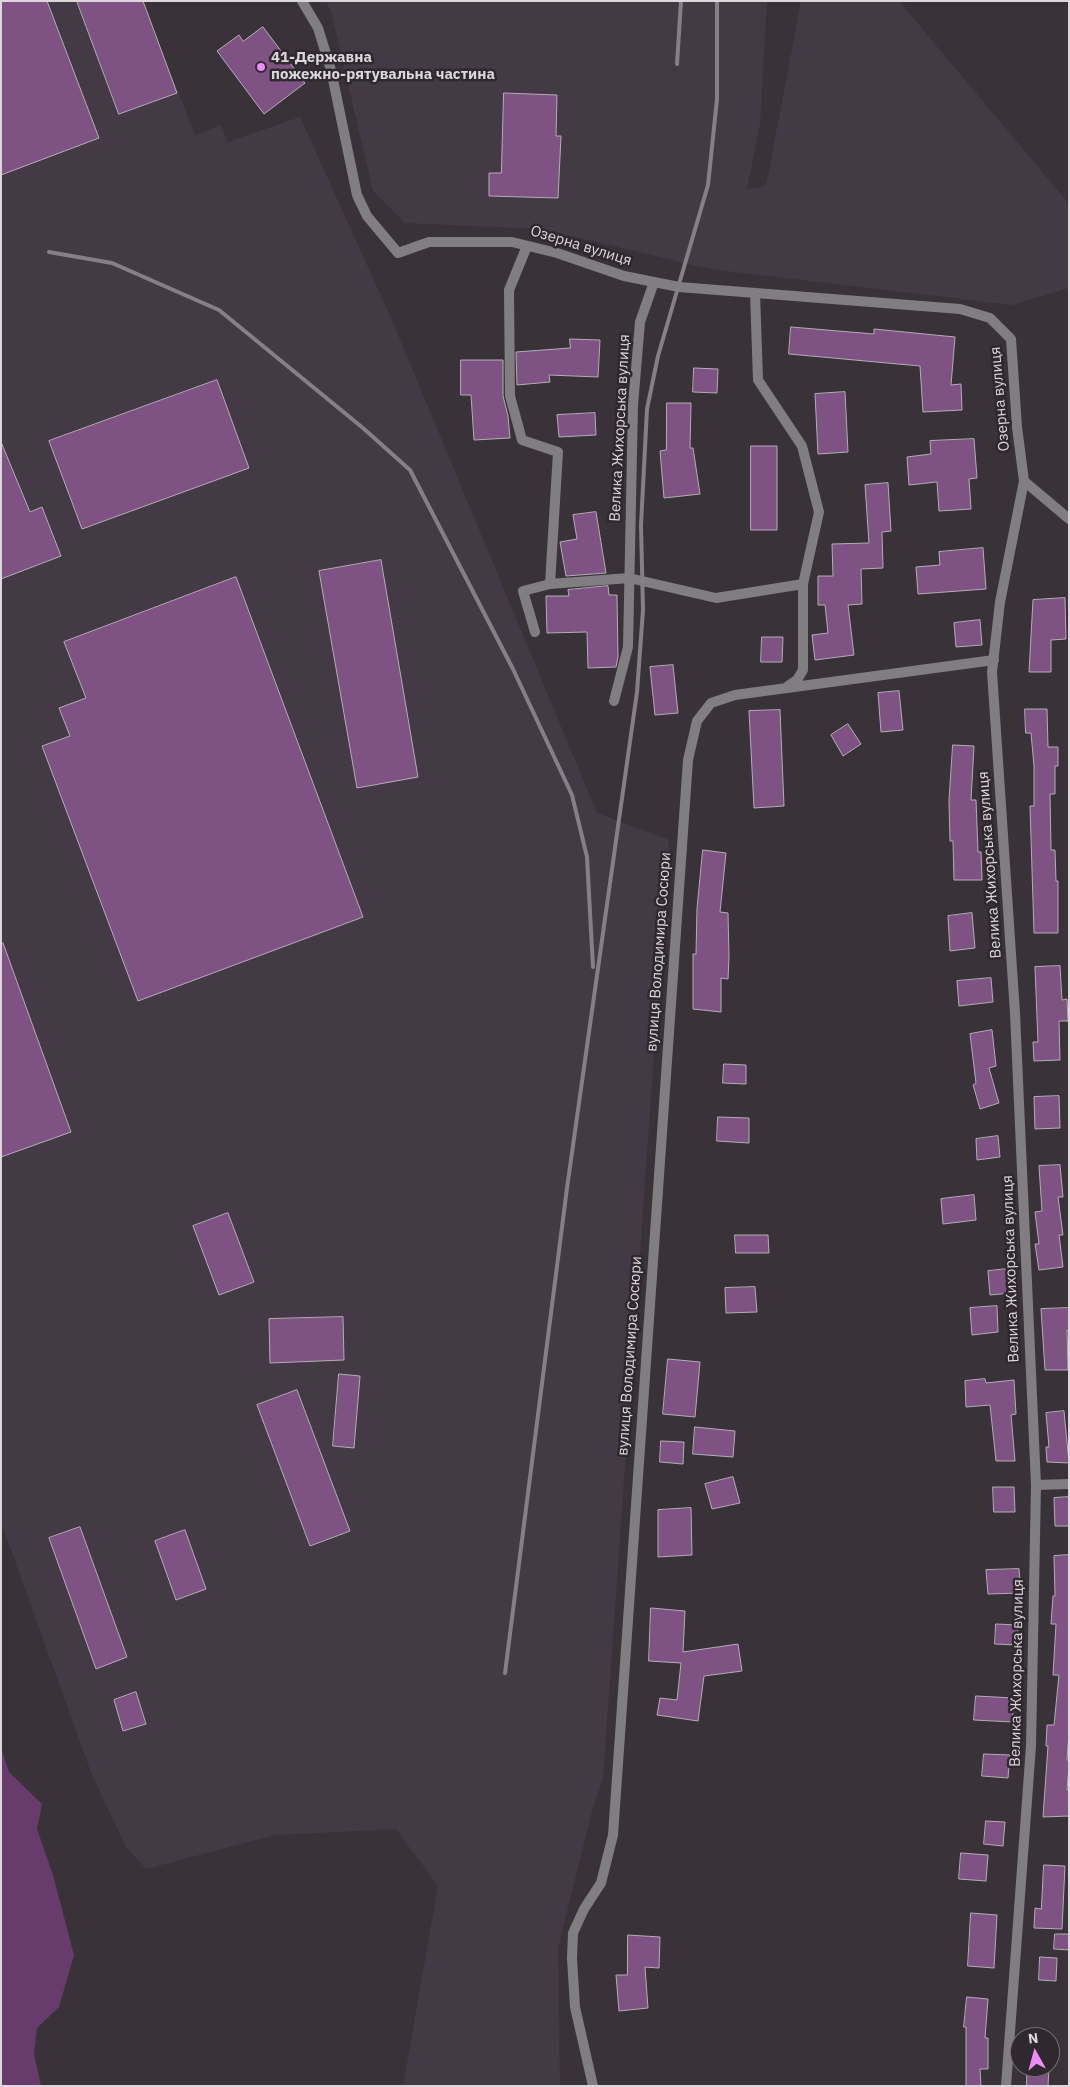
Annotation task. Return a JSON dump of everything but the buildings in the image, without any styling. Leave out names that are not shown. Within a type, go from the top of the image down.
[{"type":"street","name":"Озерна вулиця","points":[[302,1],[318,28],[328,62],[357,195],[367,216],[398,253],[429,242],[512,242],[557,253],[624,276],[679,287],[960,309],[990,318],[1011,339],[1016,427],[1024,481],[1000,602],[994,660]]},
{"type":"street","points":[[527,246],[509,290],[510,396],[522,440],[558,452],[550,584]]},
{"type":"street","name":"Велика Жихорська вулиця","points":[[614,701],[628,647],[633,405],[640,322],[654,282]]},
{"type":"street","points":[[755,293],[758,380],[802,446],[819,512],[803,584],[803,670],[798,680],[787,687]]},
{"type":"street","points":[[1024,481],[1069,519]]},
{"type":"street","points":[[535,632],[523,591],[550,584],[629,578],[716,598],[803,584]]},
{"type":"street","points":[[787,687],[994,660]]},
{"type":"street","name":"Велика Жихорська вулиця","points":[[994,660],[992,672],[1015,1013],[1036,1485],[1031,1746],[1006,2086]]},
{"type":"street","name":"вулиця Володимира Сосюри","points":[[593,2086],[575,2007],[572,1958],[573,1934],[584,1909],[601,1883],[612,1835],[688,760],[697,721],[711,703],[735,695],[787,687]]},
{"type":"street","points":[[1036,1485],[1069,1484]]},
{"type":"shaded area","points":[[1,1],[142,1],[195,135],[221,125],[228,142],[300,117],[391,318],[597,813],[669,840],[603,1779],[593,1807],[558,1948],[560,2086],[403,2086],[438,1886],[396,1829],[275,1835],[146,1869],[126,1847],[92,1775],[1,1522]]},
{"type":"shaded area","points":[[326,1],[767,1],[760,123],[747,189],[766,186],[801,1],[899,1],[1069,204],[1069,288],[1012,305],[710,269],[542,229],[405,223],[373,191],[331,11]]},
{"type":"shaded area","points":[[1,1748],[9,1772],[42,1804],[37,1829],[53,1875],[74,1955],[59,2007],[37,2028],[34,2054],[41,2086],[1,2086]]},
{"type":"railway","points":[[677,64],[681,1]]},
{"type":"railway","points":[[505,1673],[567,1188],[637,692],[643,610],[641,525],[647,409],[658,356],[708,185],[717,99],[717,1]]},
{"type":"railway","points":[[49,252],[112,263],[219,310],[363,428],[410,470],[513,669],[572,795],[587,857],[593,967]]},
{"type":"place","name":"41-Державна пожежно-рятувальна частина","points":[[261,67]]}]
